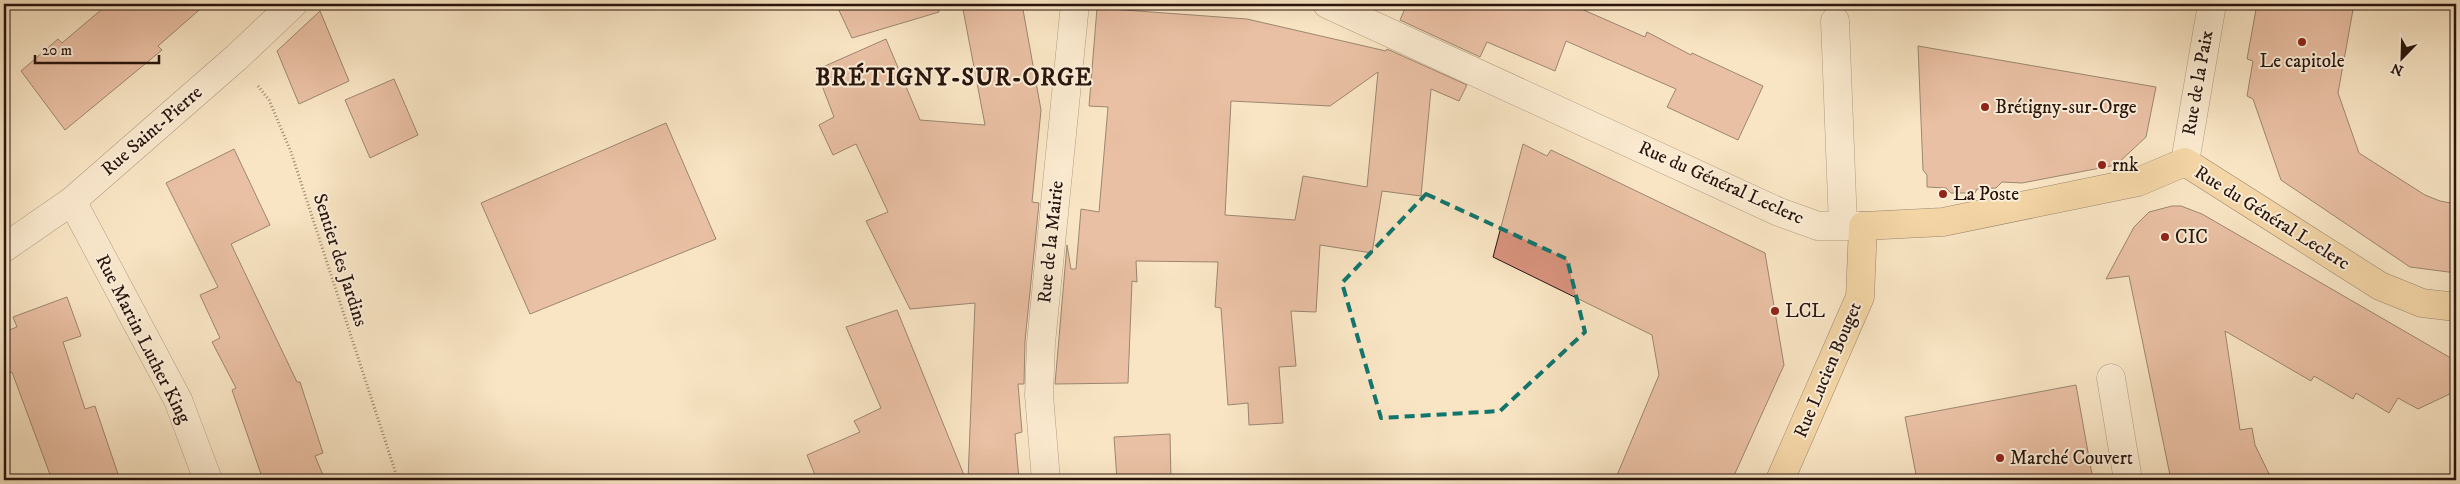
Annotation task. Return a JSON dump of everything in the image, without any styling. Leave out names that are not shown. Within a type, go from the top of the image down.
[{"type":"main road","name":"Rue du Général Leclerc","points":[[1853,226],[1942,222],[2138,182],[2185,162],[2380,286],[2422,303],[2456,307]]},
{"type":"main road","name":"Rue Lucien Bouget","points":[[1780,480],[1860,297],[1853,226]]},
{"type":"street","name":"Rue Saint-Pierre","points":[[4,248],[72,201],[237,57],[293,4]]},
{"type":"street","name":"Rue de la Mairie","points":[[1046,480],[1040,395],[1041,343],[1075,4]]},
{"type":"street","name":"Rue du Général Leclerc","points":[[1327,4],[1780,212],[1818,226],[1853,226]]},
{"type":"street","name":"Rue de la Paix","points":[[2185,162],[2212,4]]},
{"type":"street","points":[[1835,21],[1853,226]]},
{"type":"street","name":"Rue Martin Luther King","points":[[72,201],[178,400],[208,480]]},
{"type":"street","points":[[2111,378],[2128,480]]},
{"type":"path","name":"Sentier des Jardins","points":[[237,57],[269,100],[291,152],[398,480]]},
{"type":"highlighted area","points":[[1426,194],[1567,259],[1585,332],[1500,411],[1381,418],[1342,283]]},
{"type":"building","points":[[108,4],[206,4],[158,46],[162,50],[65,130],[21,71],[58,39],[62,43]]},
{"type":"building","points":[[836,4],[937,4],[939,12],[852,38]]},
{"type":"building","points":[[962,4],[1022,4],[1041,110],[1032,202],[1039,203],[1025,341],[1024,384],[1018,384],[1022,432],[1015,434],[1019,480],[968,480],[975,303],[910,309],[866,221],[888,212],[856,144],[833,155],[819,125],[834,117],[816,70],[886,39],[920,120],[985,125]]},
{"type":"building","points":[[1407,4],[1570,4],[1645,37],[1647,32],[1691,55],[1692,53],[1763,86],[1738,140],[1667,107],[1676,89],[1566,41],[1555,71],[1487,42],[1480,57],[1400,20]]},
{"type":"building","points":[[2257,4],[2354,4],[2338,93],[2359,153],[2425,195],[2440,201],[2456,204],[2456,273],[2410,267],[2281,180],[2253,99],[2247,96],[2253,61],[2247,59]]},
{"type":"building","points":[[1097,8],[1247,19],[1386,51],[1387,49],[1467,85],[1459,101],[1431,89],[1421,196],[1382,191],[1372,253],[1320,245],[1316,312],[1291,311],[1296,366],[1279,367],[1283,423],[1249,425],[1248,403],[1228,405],[1221,308],[1215,307],[1218,262],[1136,261],[1137,282],[1132,281],[1128,383],[1055,384],[1067,245],[1071,269],[1076,269],[1081,209],[1099,212],[1108,107],[1089,106]],"holes":[[[1378,72],[1367,187],[1303,176],[1295,220],[1225,215],[1231,101],[1330,106]]]},
{"type":"building","points":[[320,11],[349,81],[299,104],[277,51]]},
{"type":"building","name":"Brétigny-sur-Orge","points":[[1918,46],[2156,87],[2146,137],[2116,165],[2022,183],[2002,182],[1996,188],[1977,189],[1975,193],[1951,193],[1946,188],[1927,187],[1927,175],[1923,170]]},
{"type":"building","points":[[394,79],[418,135],[370,158],[345,100]]},
{"type":"building","points":[[666,123],[716,239],[530,314],[481,203]]},
{"type":"building","points":[[1523,144],[1547,156],[1551,150],[1765,253],[1784,365],[1732,480],[1615,480],[1659,375],[1652,335],[1493,257]]},
{"type":"building","points":[[234,149],[270,225],[231,244],[297,382],[300,382],[323,453],[315,456],[325,480],[263,480],[232,390],[236,388],[212,342],[220,338],[200,295],[218,287],[166,183]]},
{"type":"building","points":[[2172,206],[2181,206],[2202,214],[2456,361],[2456,391],[2418,409],[2398,398],[2389,413],[2356,393],[2353,399],[2314,376],[2311,381],[2225,331],[2240,430],[2252,428],[2255,445],[2272,480],[2171,480],[2129,276],[2106,279],[2134,227],[2149,212]]},
{"type":"building","points":[[67,297],[81,336],[63,342],[85,409],[95,406],[120,480],[52,480],[12,372],[4,375],[4,332],[17,327],[13,317]]},
{"type":"building","points":[[897,310],[966,480],[817,480],[807,455],[860,432],[854,421],[881,408],[846,327]]},
{"type":"building","points":[[2076,385],[2093,480],[1917,480],[1905,417]]},
{"type":"building","points":[[1170,434],[1171,480],[1117,480],[1114,437]]},
{"type":"place","name":"Le capitole","points":[[2302,42]]},
{"type":"place","name":"Brétigny-sur-Orge","points":[[1985,107]]},
{"type":"place","name":"rnk","points":[[2102,165]]},
{"type":"place","name":"La Poste","points":[[1943,194]]},
{"type":"place","name":"CIC","points":[[2165,237]]},
{"type":"place","name":"LCL","points":[[1775,311]]},
{"type":"place","name":"Marché Couvert","points":[[2000,458]]},
{"type":"district","name":"BRÉTIGNY-SUR-ORGE","points":[[954,78]]}]
